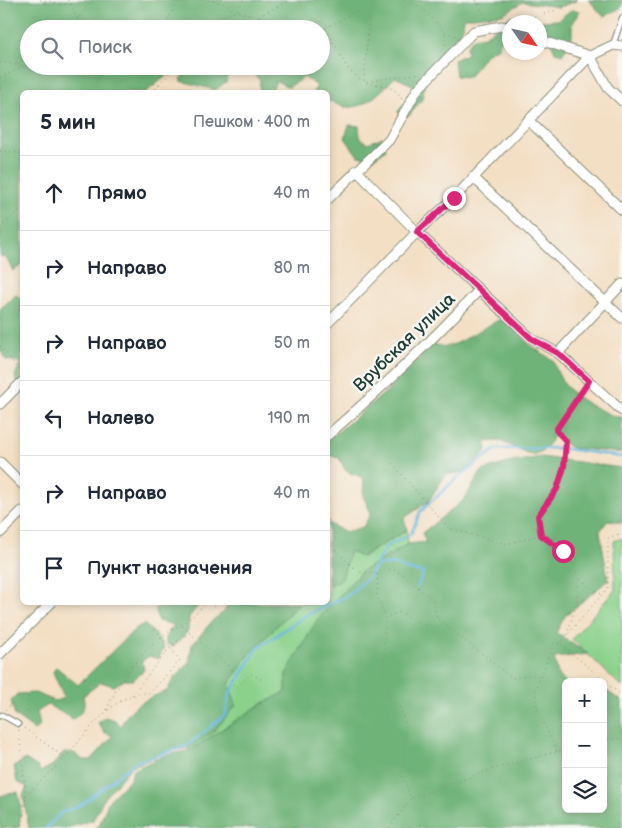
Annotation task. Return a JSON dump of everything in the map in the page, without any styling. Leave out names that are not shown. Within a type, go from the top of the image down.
[{"type":"street","points":[[330,197],[389,140],[417,90],[474,31],[502,26]]},
{"type":"street","points":[[547,42],[590,56],[608,88],[622,101]]},
{"type":"street","points":[[330,321],[590,56],[618,46]]},
{"type":"street","points":[[528,120],[622,210]]},
{"type":"street","points":[[356,170],[417,232],[532,339],[558,353],[622,411]]},
{"type":"street","points":[[473,177],[622,318]]},
{"type":"street","points":[[558,353],[622,284]]},
{"type":"street","name":"Врубская улица","points":[[330,433],[380,390],[438,334],[479,290]]},
{"type":"street","points":[[0,404],[20,384]]},
{"type":"street","points":[[0,462],[20,482]]},
{"type":"street","points":[[0,533],[20,512]]},
{"type":"street","points":[[0,654],[49,605]]},
{"type":"lane","points":[[618,46],[622,18]]},
{"type":"lane","points":[[1,716],[18,724]]},
{"type":"path","points":[[40,0],[71,6]]},
{"type":"path","points":[[68,0],[78,20]]},
{"type":"path","points":[[80,20],[91,0]]},
{"type":"path","points":[[167,20],[179,0]]},
{"type":"path","points":[[208,0],[228,5],[234,12]]},
{"type":"path","points":[[214,20],[237,10],[243,0]]},
{"type":"path","points":[[259,16],[290,0]]},
{"type":"path","points":[[330,27],[378,0]]},
{"type":"path","points":[[404,0],[421,7],[444,32],[466,40]]},
{"type":"path","points":[[476,0],[492,27]]},
{"type":"path","points":[[540,15],[581,0]]},
{"type":"path","points":[[364,82],[370,5]]},
{"type":"path","points":[[237,10],[273,20]]},
{"type":"path","points":[[444,32],[446,60]]},
{"type":"path","points":[[330,36],[348,69],[364,82],[391,87],[400,94],[406,110]]},
{"type":"path","points":[[0,62],[20,66]]},
{"type":"path","points":[[0,78],[20,69]]},
{"type":"path","points":[[364,82],[436,70]]},
{"type":"path","points":[[73,75],[162,84]]},
{"type":"path","points":[[95,75],[98,79]]},
{"type":"path","points":[[95,90],[101,75]]},
{"type":"path","points":[[154,90],[169,75]]},
{"type":"path","points":[[0,151],[20,153]]},
{"type":"path","points":[[0,228],[20,209]]},
{"type":"path","points":[[0,346],[20,370]]},
{"type":"path","points":[[589,381],[556,430],[566,441],[564,467],[557,489],[538,516],[541,535],[563,551],[579,578],[602,594]]},
{"type":"path","points":[[392,463],[448,528],[506,544],[541,535]]},
{"type":"path","points":[[557,751],[537,708],[535,692],[554,644],[560,643],[608,588],[608,538],[622,533]]},
{"type":"path","points":[[330,544],[358,572],[378,574],[381,571],[393,569],[406,576],[433,600],[436,618],[512,678],[532,675],[540,676]]},
{"type":"path","points":[[378,574],[377,595],[385,618],[383,673],[389,697],[400,708],[406,726],[402,774],[412,799]]},
{"type":"path","points":[[567,635],[576,600],[579,578]]},
{"type":"path","points":[[107,710],[113,692],[128,672],[163,636],[182,626],[204,605]]},
{"type":"path","points":[[385,618],[399,612],[422,624],[436,627],[444,623]]},
{"type":"path","points":[[182,626],[188,634],[230,668],[232,683],[238,687],[250,674],[263,680]]},
{"type":"path","points":[[26,796],[65,758],[107,710],[132,696],[140,693],[150,693],[180,660],[163,636],[154,628]]},
{"type":"path","points":[[132,696],[171,646],[188,634]]},
{"type":"path","points":[[560,643],[622,696]]},
{"type":"path","points":[[27,712],[28,696],[31,692]]},
{"type":"path","points":[[1,716],[13,703]]},
{"type":"path","points":[[18,724],[40,737],[65,758]]},
{"type":"path","points":[[18,724],[26,796],[22,828]]},
{"type":"path","points":[[607,740],[622,738]]},
{"type":"path","points":[[389,828],[412,799],[487,771],[562,750]]},
{"type":"green space","points":[[0,0],[578,0],[559,7],[523,2],[503,14],[464,18],[461,39],[426,78],[422,99],[409,116],[400,119],[398,111],[414,96],[415,86],[395,77],[374,97],[358,106],[349,107],[340,106],[330,101],[330,90],[314,90],[317,86],[304,77],[289,87],[276,81],[272,90],[259,90],[260,80],[255,75],[330,75],[330,20],[20,20],[20,75],[167,75],[149,90],[20,90],[20,266],[13,271],[6,258],[0,256]]},
{"type":"green space","points":[[589,0],[622,0],[622,7],[604,17]]},
{"type":"green space","points":[[571,10],[580,11],[572,23],[572,37],[563,54],[555,52],[547,37],[547,21],[558,20]]},
{"type":"green space","points":[[502,23],[499,47],[487,53],[468,77],[456,76],[454,60],[467,54],[466,47],[473,38],[485,36]]},
{"type":"green space","points":[[183,75],[227,75],[226,82],[215,90],[181,81]]},
{"type":"green space","points":[[349,125],[359,126],[360,138],[368,143],[383,137],[386,149],[373,159],[358,156],[345,138]]},
{"type":"green space","points":[[16,295],[20,298],[20,362],[6,360],[0,349],[0,309]]},
{"type":"green space","points":[[504,317],[532,347],[553,360],[557,372],[569,390],[585,402],[616,417],[622,417],[622,453],[572,448],[554,436],[543,451],[532,455],[500,441],[485,442],[487,450],[466,472],[446,474],[428,502],[404,518],[407,530],[361,557],[350,551],[342,579],[330,585],[330,524],[345,532],[363,527],[371,513],[363,496],[364,478],[346,471],[339,458],[330,456],[330,438],[386,392],[433,344],[445,347],[455,344]]},
{"type":"green space","points":[[20,364],[20,382],[17,383],[15,376]]},
{"type":"green space","points":[[541,457],[622,468],[622,523],[608,520],[600,531],[608,580],[565,616],[556,633],[588,654],[554,658],[559,677],[562,679],[562,813],[607,813],[608,692],[622,701],[622,828],[94,828],[99,826],[109,800],[131,778],[133,770],[163,756],[190,750],[260,705],[286,692],[286,674],[317,620],[361,572],[408,544],[426,542],[422,533],[464,500],[482,471],[507,463]]},
{"type":"green space","points":[[407,530],[408,544],[361,572],[286,674],[286,692],[260,705],[190,750],[188,748],[214,731],[236,705],[229,684],[250,654],[297,605],[330,605],[330,585],[342,579],[350,551],[362,557]]},
{"type":"green space","points":[[622,538],[622,687],[572,639],[615,590],[614,541]]},
{"type":"green space","points":[[159,605],[198,605],[189,617],[188,631],[174,647],[166,644],[166,636],[174,625],[158,621],[155,609]]},
{"type":"green space","points":[[227,605],[297,605],[250,654],[229,684],[236,705],[214,731],[188,748],[167,752],[131,767],[104,798],[93,820],[67,828],[29,828],[23,795],[27,787],[17,782],[14,767],[25,759],[38,767],[40,772],[53,765],[63,753],[74,753],[83,760],[91,760],[113,736],[104,732],[98,723],[105,717],[115,720],[121,726],[124,719],[134,708],[146,700],[167,691],[174,678],[189,663],[192,645],[213,620],[225,611]]},
{"type":"green space","points":[[144,624],[156,635],[164,648],[158,659],[149,656],[142,661],[144,670],[133,680],[124,680],[114,686],[101,682],[83,696],[83,709],[73,719],[48,705],[37,712],[40,726],[34,730],[15,716],[11,701],[17,694],[35,693],[55,701],[64,698],[53,672],[56,667],[78,685],[135,629]]},
{"type":"green space","points":[[18,792],[21,806],[19,828],[0,828],[0,796]]},
{"type":"waterway","points":[[330,604],[347,596],[368,578],[386,547],[411,534],[420,512],[457,478],[496,449],[559,448],[622,457]]},
{"type":"waterway","points":[[375,566],[396,564],[405,569],[423,573],[418,586]]},
{"type":"waterway","points":[[46,828],[61,813],[81,805],[136,762],[187,746],[225,715],[230,693],[258,648],[306,615],[328,605]]},
{"type":"route","points":[[454,198],[417,232],[532,339],[558,353],[589,381],[556,430],[566,441],[564,467],[557,489],[542,506],[538,516],[538,526],[541,535],[563,551]]}]
